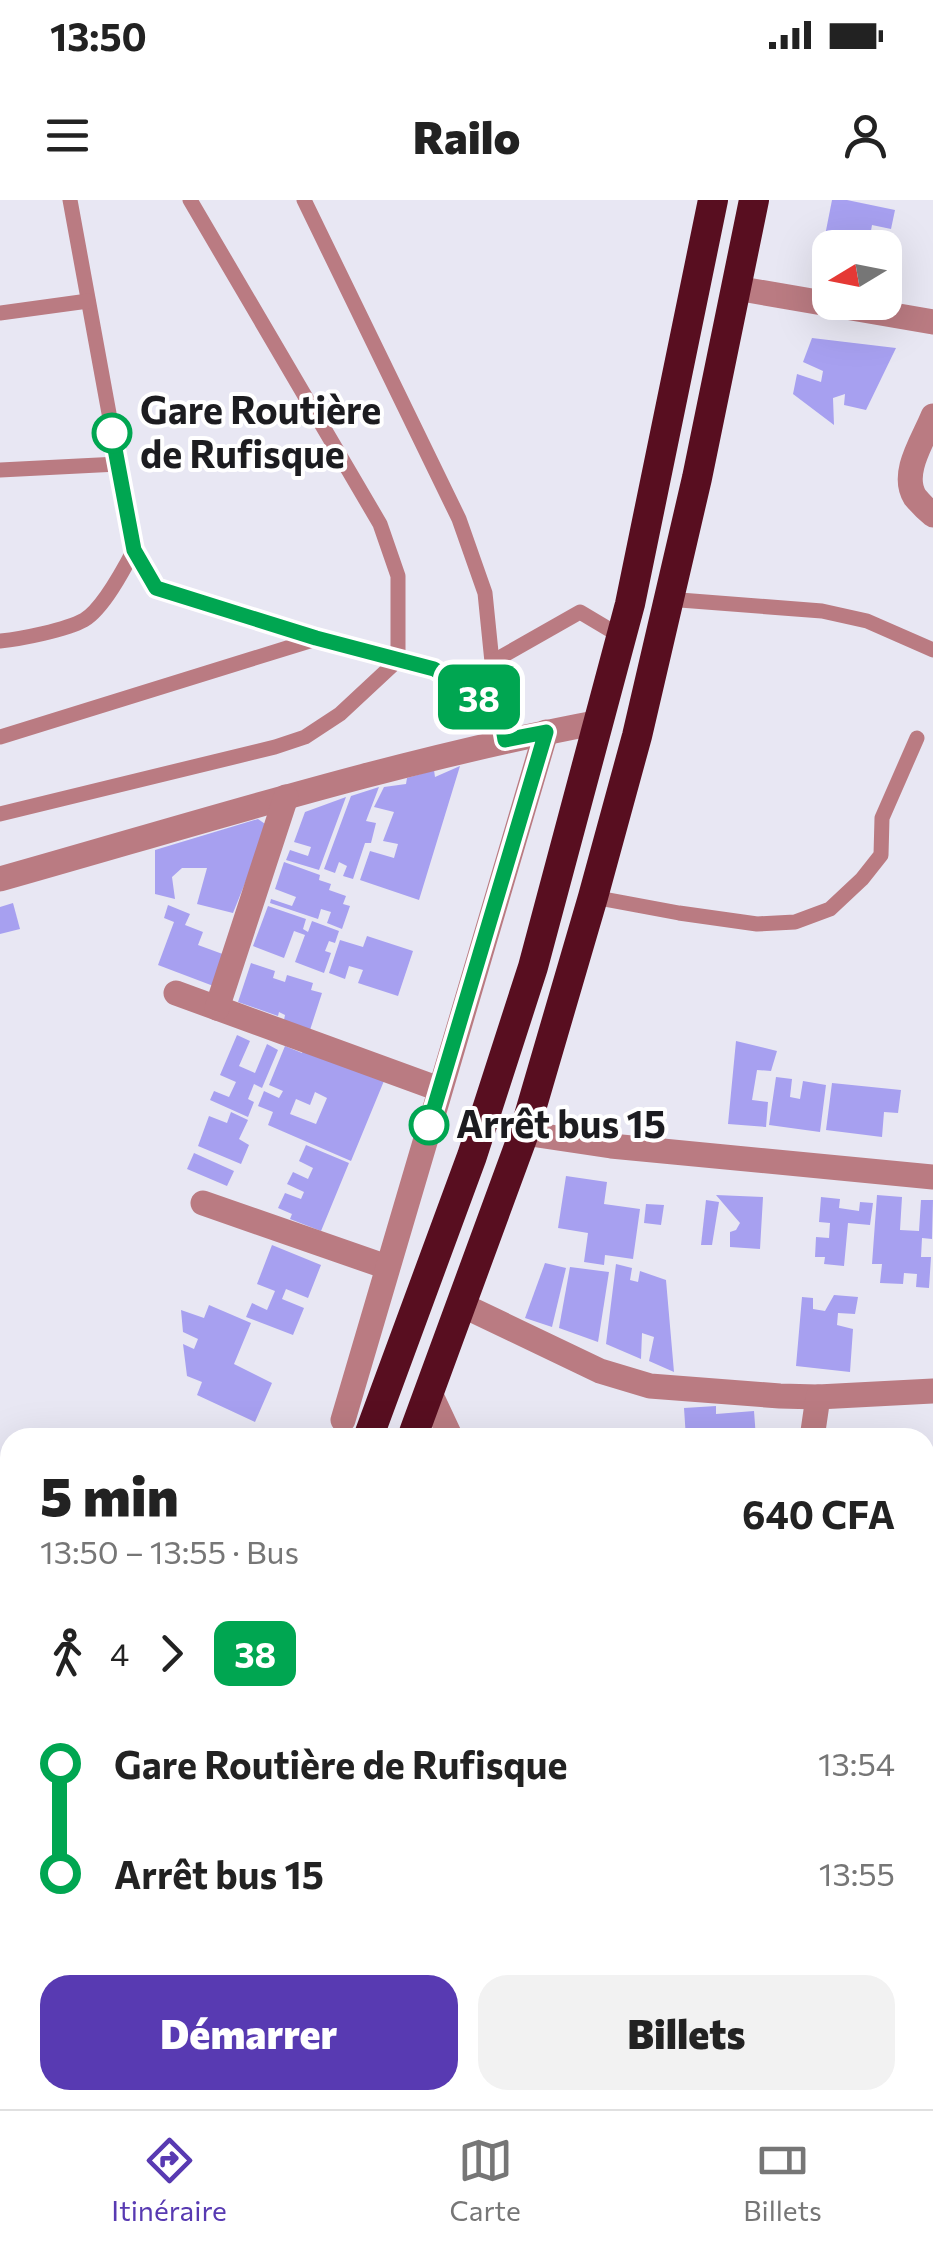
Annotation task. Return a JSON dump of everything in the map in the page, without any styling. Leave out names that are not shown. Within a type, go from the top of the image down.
[{"type":"highway","points":[[356,1428],[485,1119],[534,967],[622,636],[713,200]]},
{"type":"highway","points":[[416,1428],[524,1133],[593,897],[637,736],[697,478],[754,200]]},
{"type":"street","points":[[736,288],[933,322]]},
{"type":"street","points":[[933,416],[911,468],[910,484],[916,498],[933,516]]},
{"type":"street","points":[[0,879],[286,796],[505,740],[600,722]]},
{"type":"street","points":[[356,1428],[388,1268],[546,732]]},
{"type":"street","points":[[217,1008],[286,796]]},
{"type":"street","points":[[176,992],[439,1090]]},
{"type":"street","points":[[524,1133],[611,1146],[933,1177]]},
{"type":"street","points":[[203,1204],[388,1268]]},
{"type":"street","points":[[462,1304],[600,1370],[650,1386],[780,1396],[933,1392]]},
{"type":"street","points":[[429,1391],[446,1428]]},
{"type":"street","points":[[813,1428],[818,1396]]},
{"type":"lane","points":[[70,200],[134,550],[156,588],[316,638],[434,669],[500,711]]},
{"type":"lane","points":[[0,814],[305,738],[340,714],[398,660],[398,576],[380,524],[190,200]]},
{"type":"lane","points":[[304,200],[459,519],[485,593],[505,740]]},
{"type":"lane","points":[[0,313],[88,301]]},
{"type":"lane","points":[[0,470],[118,464]]},
{"type":"lane","points":[[0,641],[25,638],[86,619],[116,584],[134,550]]},
{"type":"lane","points":[[668,599],[822,611],[867,621],[933,650]]},
{"type":"lane","points":[[492,662],[580,612],[622,636]]},
{"type":"lane","points":[[0,737],[316,638]]},
{"type":"lane","points":[[593,897],[678,914],[758,924],[796,922],[830,909],[880,855],[882,818],[916,738]]},
{"type":"building","points":[[832,200],[895,210],[891,229],[872,225],[871,230],[826,230]]},
{"type":"building","points":[[812,338],[896,348],[866,410],[844,405],[845,394],[833,398],[834,425],[793,394],[797,374],[821,382],[823,371],[803,362]]},
{"type":"building","points":[[460,766],[419,900],[360,880],[370,851],[394,858],[398,844],[383,841],[394,812],[374,807],[384,787],[406,784],[407,778],[434,770],[435,777]]},
{"type":"building","points":[[379,787],[366,821],[376,823],[371,843],[365,843],[353,879],[343,876],[347,866],[339,862],[335,873],[324,869],[351,796]]},
{"type":"building","points":[[346,797],[319,870],[286,860],[290,850],[308,856],[311,847],[294,842],[305,812]]},
{"type":"building","points":[[258,819],[268,826],[233,913],[197,904],[207,868],[182,868],[172,877],[175,899],[155,894],[155,850]]},
{"type":"building","points":[[284,862],[320,875],[319,880],[331,884],[329,890],[346,896],[343,904],[350,906],[342,929],[327,923],[331,912],[321,909],[318,919],[270,903],[271,899],[292,906],[296,897],[275,889]]},
{"type":"building","points":[[13,903],[20,929],[0,934],[0,907]]},
{"type":"building","points":[[168,905],[190,914],[185,925],[203,932],[198,945],[228,956],[216,987],[158,965],[174,922],[164,918]]},
{"type":"building","points":[[268,906],[306,919],[303,929],[308,932],[312,921],[339,931],[335,943],[329,941],[325,951],[331,953],[324,973],[295,962],[305,935],[294,931],[284,958],[253,946]]},
{"type":"building","points":[[367,936],[413,951],[398,996],[358,983],[363,970],[349,966],[345,979],[329,973],[340,940],[363,947]]},
{"type":"building","points":[[251,963],[275,971],[273,978],[285,982],[287,975],[313,983],[311,990],[322,993],[310,1030],[284,1020],[285,1015],[279,1012],[278,1016],[238,1002]]},
{"type":"building","points":[[237,1035],[250,1041],[239,1066],[255,1073],[267,1044],[278,1050],[262,1088],[254,1084],[248,1099],[254,1102],[248,1117],[210,1100],[214,1091],[229,1097],[236,1082],[220,1075]]},
{"type":"building","points":[[736,1041],[777,1051],[771,1071],[757,1070],[752,1100],[768,1102],[766,1127],[728,1124]]},
{"type":"building","points":[[306,1042],[386,1076],[351,1161],[268,1125],[273,1112],[258,1106],[264,1091],[279,1098],[283,1091],[269,1085],[285,1046],[302,1053]],"holes":[[[315,1092],[327,1098],[316,1124],[290,1114],[296,1099],[310,1105]]]},
{"type":"building","points":[[776,1077],[792,1079],[790,1097],[800,1099],[803,1081],[826,1085],[820,1132],[769,1125]]},
{"type":"building","points":[[832,1083],[901,1090],[898,1113],[884,1112],[882,1137],[826,1130]]},
{"type":"building","points":[[231,1112],[248,1120],[239,1139],[249,1145],[241,1164],[198,1146],[209,1116],[227,1123]]},
{"type":"building","points":[[306,1145],[349,1163],[321,1231],[290,1219],[292,1214],[278,1208],[285,1193],[301,1199],[304,1192],[287,1184],[293,1172],[308,1179],[313,1168],[299,1161]]},
{"type":"building","points":[[194,1153],[234,1171],[227,1186],[187,1169]]},
{"type":"building","points":[[566,1176],[607,1182],[604,1204],[640,1209],[633,1259],[605,1255],[604,1265],[584,1262],[588,1233],[558,1228]]},
{"type":"building","points":[[716,1195],[763,1197],[760,1249],[730,1247],[730,1232],[740,1223]]},
{"type":"building","points":[[877,1195],[902,1197],[900,1230],[919,1231],[921,1200],[933,1200],[932,1239],[922,1238],[921,1257],[931,1257],[929,1288],[916,1287],[917,1274],[904,1273],[903,1284],[880,1283],[882,1264],[872,1264]]},
{"type":"building","points":[[821,1197],[840,1199],[839,1208],[859,1211],[860,1202],[873,1203],[870,1225],[848,1223],[844,1266],[824,1264],[825,1257],[815,1257],[816,1237],[829,1238],[830,1223],[819,1222]]},
{"type":"building","points":[[706,1200],[719,1202],[712,1245],[701,1245]]},
{"type":"building","points":[[646,1204],[664,1205],[661,1225],[644,1223]]},
{"type":"building","points":[[272,1245],[321,1265],[308,1298],[286,1289],[282,1299],[304,1308],[293,1335],[246,1317],[252,1303],[267,1310],[275,1291],[257,1284]]},
{"type":"building","points":[[545,1263],[566,1268],[552,1327],[525,1318]]},
{"type":"building","points":[[616,1264],[632,1268],[630,1280],[638,1282],[640,1271],[666,1280],[674,1372],[649,1361],[654,1337],[642,1333],[641,1359],[606,1344]]},
{"type":"building","points":[[570,1267],[609,1272],[598,1342],[559,1328]]},
{"type":"building","points":[[834,1295],[858,1297],[855,1314],[838,1313],[837,1325],[853,1329],[850,1372],[796,1366],[802,1297],[813,1298],[813,1309],[825,1311]]},
{"type":"building","points":[[209,1305],[251,1323],[234,1364],[272,1383],[255,1422],[197,1395],[202,1382],[187,1376],[183,1344],[194,1349],[198,1339],[183,1332],[181,1310],[204,1318]]},
{"type":"building","points":[[716,1406],[716,1414],[754,1411],[755,1428],[685,1428],[684,1408]]},
{"type":"bus line","name":"38","points":[[112,433],[134,550],[156,588],[316,638],[434,669],[500,711],[505,740],[546,732],[429,1125]]},
{"type":"place","name":"Gare Routière de Rufisque","points":[[112,433]]},
{"type":"place","name":"Arrêt bus 15","points":[[429,1125]]}]
